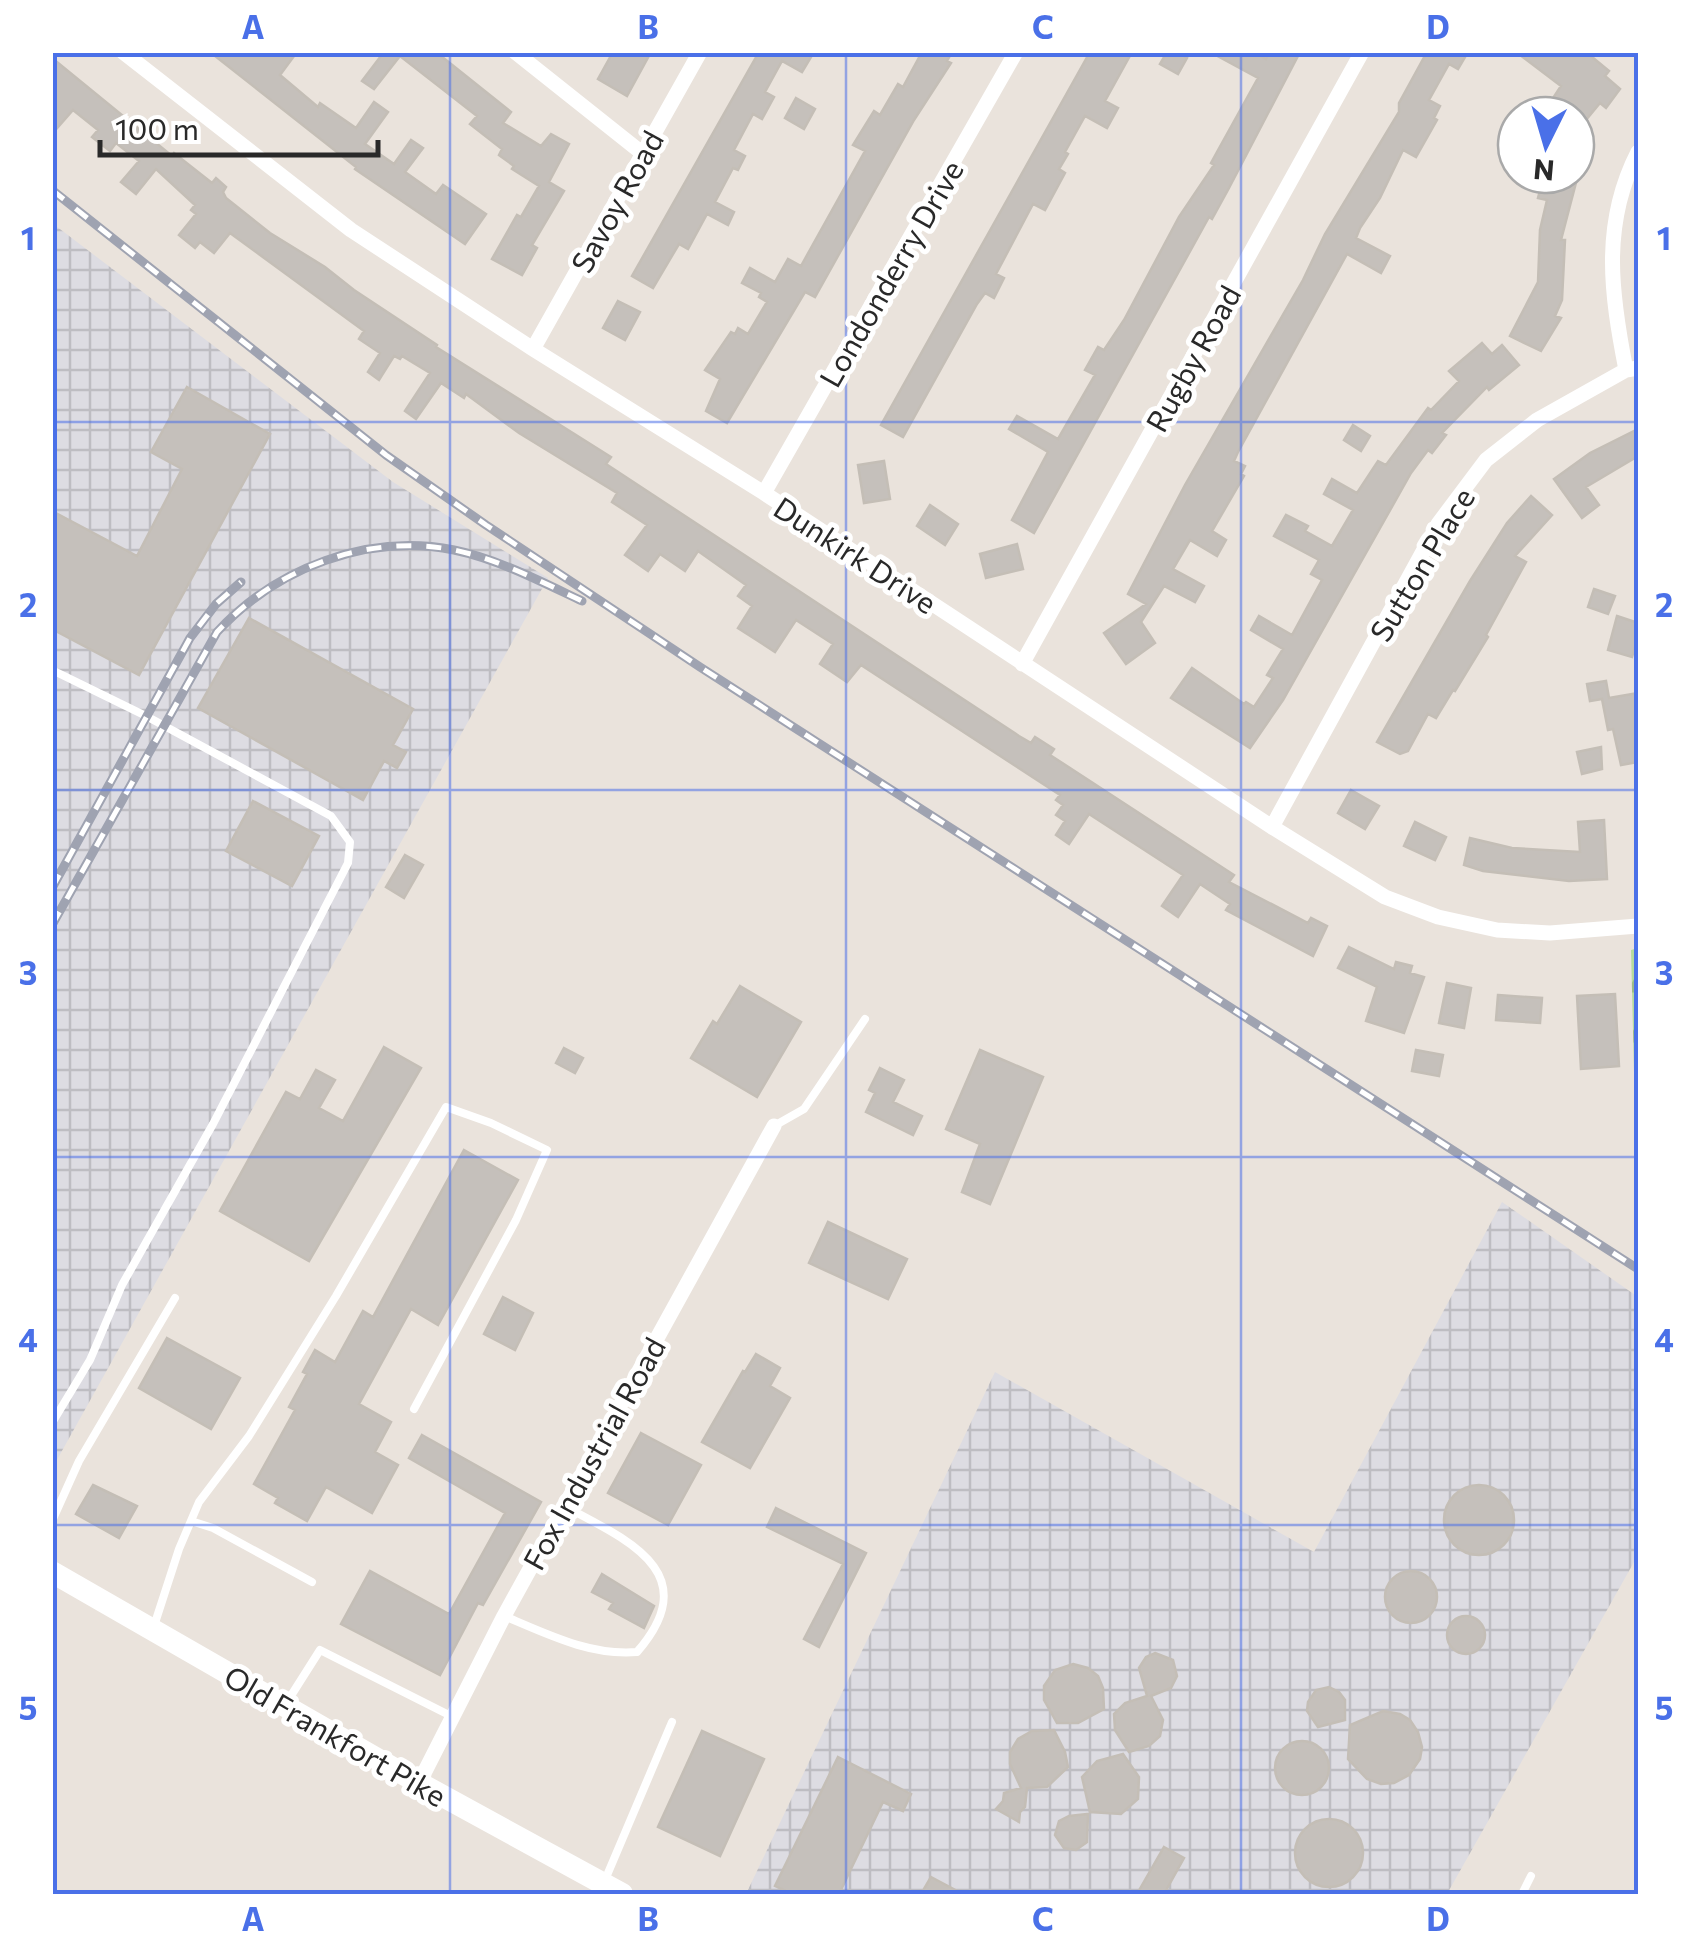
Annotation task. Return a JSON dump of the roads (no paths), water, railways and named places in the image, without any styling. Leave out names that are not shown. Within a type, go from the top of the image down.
[{"type":"main road","name":"Old Frankfort Pike","points":[[52,1572],[419,1783],[613,1889]]},
{"type":"street","name":"Dunkirk Drive","points":[[124,52],[351,230],[1385,897],[1438,917],[1497,930],[1550,934],[1638,926]]},
{"type":"street","points":[[515,52],[642,154]]},
{"type":"street","name":"Savoy Road","points":[[532,349],[700,52]]},
{"type":"street","name":"Londonderry Drive","points":[[764,493],[1016,52]]},
{"type":"street","name":"Rugby Road","points":[[1022,664],[1362,52]]},
{"type":"street","points":[[1632,369],[1612,304],[1610,266],[1622,189],[1638,152]]},
{"type":"street","name":"Sutton Place","points":[[1272,827],[1438,524],[1486,460],[1536,420],[1632,369]]},
{"type":"street","name":"Fox Industrial Road","points":[[419,1783],[504,1616],[774,1126]]},
{"type":"lane","points":[[52,670],[331,816],[350,842],[348,863],[212,1124],[122,1285],[90,1360],[52,1423]]},
{"type":"lane","points":[[774,1126],[804,1109],[865,1018]]},
{"type":"lane","points":[[152,1630],[199,1502],[249,1436],[446,1108],[491,1123],[548,1150],[516,1220],[414,1409]]},
{"type":"lane","points":[[52,1521],[79,1461],[175,1298]]},
{"type":"lane","points":[[504,1616],[608,1655],[637,1652],[655,1632],[666,1605],[662,1581],[622,1535],[564,1506]]},
{"type":"lane","points":[[190,1521],[213,1528],[312,1582]]},
{"type":"lane","points":[[285,1705],[320,1650],[452,1717]]},
{"type":"lane","points":[[613,1889],[672,1722]]},
{"type":"lane","points":[[1522,1894],[1532,1876]]},
{"type":"railway","points":[[52,190],[386,455],[486,525],[700,667],[1638,1269]]},
{"type":"railway","points":[[52,925],[217,632],[267,590],[295,573],[356,552],[421,546],[487,559],[582,601]]},
{"type":"railway","points":[[52,888],[190,638],[216,604],[241,582]]}]
